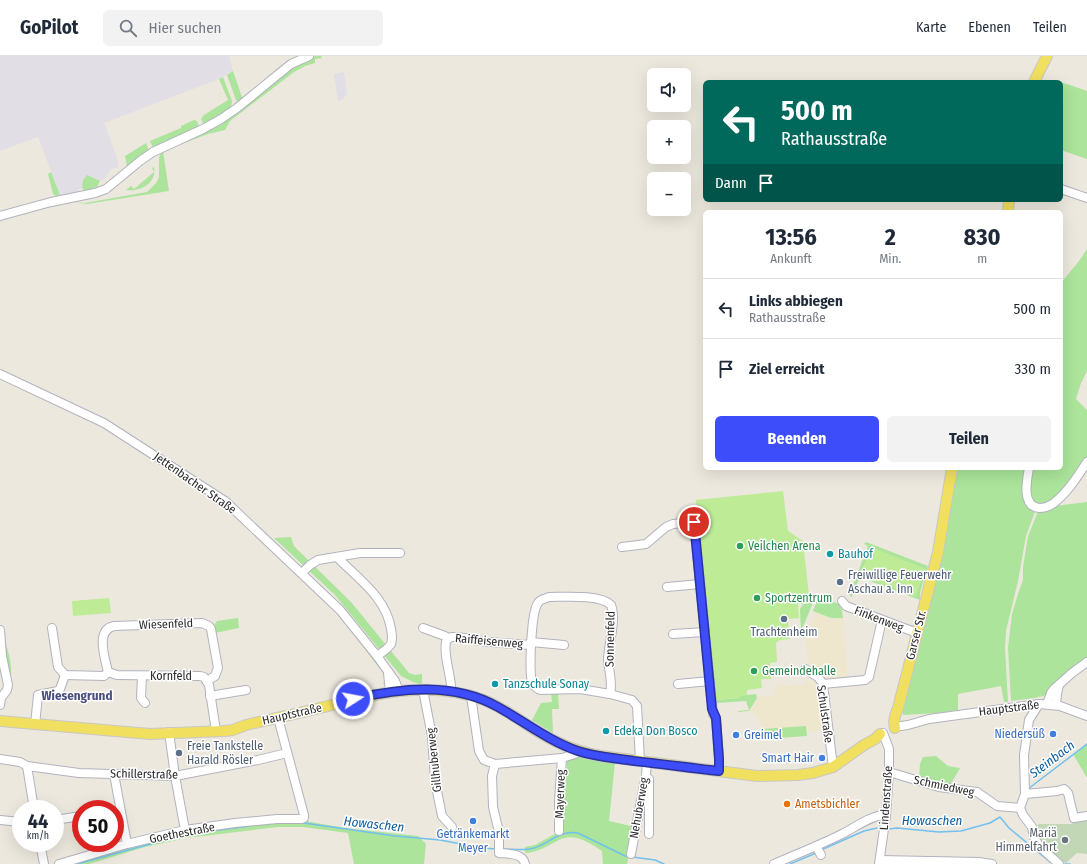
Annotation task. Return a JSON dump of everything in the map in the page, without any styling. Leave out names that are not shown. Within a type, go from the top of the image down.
[{"type":"main road","points":[[1035,80],[1047,56]]},
{"type":"main road","name":"Garser Str.","points":[[899,726],[894,720],[938,552],[952,470]]},
{"type":"main road","name":"Hauptstraße","points":[[0,721],[150,734],[216,731],[227,726],[246,725],[363,697],[395,691],[451,691],[471,696],[497,706],[554,741],[577,751],[643,762],[761,776],[813,773],[832,767],[881,734],[899,726]]},
{"type":"street","points":[[0,216],[50,202],[95,193],[106,189],[153,152],[203,129],[237,108],[291,64],[308,56]]},
{"type":"street","points":[[1063,190],[1087,198]]},
{"type":"street","name":"Jettenbacher Straße","points":[[0,374],[104,423],[180,471],[234,508],[340,610],[377,656],[388,673],[395,691]]},
{"type":"street","points":[[1029,470],[1027,494],[1029,501],[1038,508],[1042,508],[1053,504],[1060,498],[1087,462]]},
{"type":"street","points":[[622,546],[646,544],[666,527],[673,524],[694,522],[713,714],[716,718],[719,771]]},
{"type":"street","points":[[302,573],[313,562],[337,557],[360,553],[400,553]]},
{"type":"street","points":[[337,557],[378,597],[388,613],[392,639],[390,646],[377,656]]},
{"type":"street","points":[[667,586],[700,584]]},
{"type":"street","name":"Sonnenfeld","points":[[610,694],[612,687],[608,659],[613,612],[611,605],[607,602],[580,597],[549,597],[538,602],[535,610],[531,644],[532,681],[537,689],[580,689],[610,694],[632,700],[637,706],[643,762]]},
{"type":"street","name":"Finkenweg","points":[[842,601],[846,606],[917,633]]},
{"type":"street","points":[[823,684],[867,679],[870,674],[882,620]]},
{"type":"street","name":"Wiesenfeld","points":[[108,672],[103,635],[106,630],[111,627],[128,622],[202,623],[209,626],[213,634],[218,668],[215,676],[207,681]]},
{"type":"street","points":[[35,725],[38,695],[60,690],[64,675],[58,667],[52,628]]},
{"type":"street","name":"Raiffeisenweg","points":[[423,628],[446,636],[448,639]]},
{"type":"street","points":[[0,630],[2,670],[8,687],[2,696],[0,705]]},
{"type":"street","points":[[673,634],[705,632]]},
{"type":"street","name":"Raiffeisenweg","points":[[448,639],[451,637],[503,643],[531,644]]},
{"type":"street","name":"Raiffeisenweg","points":[[448,639],[446,641],[446,653],[451,691]]},
{"type":"street","points":[[531,644],[564,645]]},
{"type":"street","points":[[1029,720],[1051,693],[1072,673],[1087,662]]},
{"type":"street","name":"Schulstraße","points":[[805,669],[818,678],[823,684],[832,767]]},
{"type":"street","name":"Kornfeld","points":[[64,675],[104,676],[108,672],[142,676],[204,677],[207,681],[216,731]]},
{"type":"street","name":"Kornfeld","points":[[142,676],[141,698],[145,704]]},
{"type":"street","points":[[678,684],[710,682]]},
{"type":"street","points":[[1056,705],[1059,686]]},
{"type":"street","points":[[210,696],[246,690]]},
{"type":"street","name":"Gillhuberweg","points":[[423,690],[432,736],[435,781],[442,816],[452,827]]},
{"type":"street","points":[[471,696],[479,751],[484,760],[494,764],[562,758],[575,754],[577,751]]},
{"type":"street","points":[[1024,705],[1029,720],[1024,754],[1025,794],[1020,808],[1023,815],[1032,827],[1034,837],[1039,846],[1059,864]]},
{"type":"street","name":"Hauptstraße","points":[[899,726],[929,719],[1024,705],[1056,705],[1069,708],[1087,716]]},
{"type":"street","points":[[278,718],[287,752]]},
{"type":"street","points":[[169,732],[174,776],[185,830]]},
{"type":"street","name":"Lindenstraße","points":[[879,862],[886,814],[889,772],[889,749],[881,734]]},
{"type":"street","name":"Schillerstraße","points":[[0,759],[20,762],[27,766],[79,772],[174,776],[258,760],[287,752]]},
{"type":"street","name":"Goethestraße","points":[[59,864],[127,844],[185,830],[277,819],[302,819],[304,818],[304,814],[287,752]]},
{"type":"street","name":"Mayerweg","points":[[559,831],[559,801],[562,758]]},
{"type":"street","name":"Nehuberweg","points":[[631,854],[646,775],[643,762]]},
{"type":"street","points":[[494,764],[492,776],[493,807],[499,832],[500,853],[520,856],[524,859],[525,864]]},
{"type":"street","points":[[27,766],[33,800]]},
{"type":"street","name":"Schmiedweg","points":[[889,772],[939,787],[976,792],[997,806],[1020,808]]},
{"type":"street","points":[[114,774],[117,800]]},
{"type":"street","points":[[646,775],[649,779],[649,834]]},
{"type":"street","points":[[1025,794],[1064,789],[1068,793],[1074,818],[1087,816]]},
{"type":"street","points":[[774,864],[818,850],[867,821],[886,814]]},
{"type":"street","points":[[0,820],[12,821]]},
{"type":"street","points":[[124,833],[127,844]]},
{"type":"street","points":[[42,852],[44,864]]},
{"type":"street","points":[[879,862],[979,862],[992,864]]},
{"type":"shaded area","points":[[0,56],[229,56],[233,71],[219,79],[104,123],[118,160],[118,167],[110,170],[106,178],[100,181],[87,175],[82,188],[78,190],[78,192],[60,195],[38,137],[0,151]]},
{"type":"shaded area","points":[[344,72],[347,94],[342,100],[338,101],[334,74]]},
{"type":"shaded area","points":[[815,612],[831,618],[843,618],[848,680],[826,682],[808,666],[805,636]]},
{"type":"shaded area","points":[[805,681],[816,681],[822,686],[826,730],[808,732],[807,726],[761,729],[760,720],[750,711],[758,699],[761,696],[775,695],[775,684],[783,683],[783,686],[805,684]]},
{"type":"green space","points":[[315,56],[321,56],[322,58],[315,59],[315,63],[294,72],[230,121],[225,130],[208,134],[163,151],[169,191],[87,204],[69,201],[85,203],[147,192],[156,183],[159,177],[159,157],[163,150],[226,120],[285,71]]},
{"type":"green space","points":[[233,71],[243,100],[238,102],[227,75]]},
{"type":"green space","points":[[223,77],[232,101],[231,109],[204,125],[201,119],[204,115],[228,100],[219,79]]},
{"type":"green space","points":[[1063,83],[1087,91],[1087,159],[1063,151]]},
{"type":"green space","points":[[194,120],[197,121],[199,127],[153,148],[150,141],[181,128],[181,126]]},
{"type":"green space","points":[[146,143],[149,151],[127,166],[125,156]]},
{"type":"green space","points":[[51,172],[60,195],[56,196],[53,194],[48,174]]},
{"type":"green space","points":[[154,172],[153,178],[147,185],[137,190],[126,190],[131,186],[134,189]]},
{"type":"green space","points":[[87,175],[100,181],[97,187],[84,191],[82,187],[83,180]]},
{"type":"green space","points":[[1087,249],[1087,371],[1076,399],[1087,410],[1087,458],[1068,486],[1047,505],[1034,504],[1028,487],[1030,470],[1063,470],[1063,281]]},
{"type":"green space","points":[[954,470],[1027,470],[1025,487],[1036,509],[1026,536],[1018,581],[1006,631],[1005,648],[1008,702],[1004,702],[1001,686],[958,694],[958,710],[903,715],[902,708]]},
{"type":"green space","name":"Sportzentrum","points":[[783,491],[788,531],[803,541],[809,596],[806,601],[803,601],[803,604],[798,604],[799,618],[788,619],[790,639],[780,640],[776,643],[777,662],[770,663],[771,679],[761,679],[762,688],[747,690],[747,695],[740,696],[740,698],[715,700],[696,500]]},
{"type":"green space","points":[[218,500],[242,520],[322,595],[343,618],[384,671],[387,676],[387,682],[383,684],[385,678],[383,673],[338,614],[229,510],[219,503]]},
{"type":"green space","points":[[1087,502],[1087,658],[1044,696],[1011,701],[1008,648],[1012,614],[1023,580],[1023,567],[1028,536],[1039,509]]},
{"type":"green space","points":[[291,537],[294,546],[351,602],[409,673],[415,675],[422,674],[422,683],[420,684],[413,682],[401,676],[335,595],[274,538]]},
{"type":"green space","points":[[866,542],[928,566],[920,593],[920,600],[860,577],[852,597],[849,595],[868,546],[864,544]]},
{"type":"green space","points":[[871,547],[926,569],[915,597],[860,575]]},
{"type":"green space","points":[[816,595],[801,632],[800,609],[809,596]]},
{"type":"green space","points":[[819,596],[841,605],[843,618],[831,618],[813,611]]},
{"type":"green space","points":[[109,598],[111,613],[73,616],[72,601]]},
{"type":"green space","points":[[238,618],[239,628],[215,633],[213,627],[217,621]]},
{"type":"green space","points":[[3,637],[10,661],[10,686]]},
{"type":"green space","points":[[551,692],[558,692],[559,709],[552,709],[553,733],[532,720],[541,703],[552,702]]},
{"type":"green space","points":[[756,694],[757,698],[749,711],[738,712],[749,710],[746,701],[717,703],[717,700],[739,698],[739,696]]},
{"type":"green space","points":[[806,726],[807,736],[765,739],[761,729]]},
{"type":"green space","points":[[1087,743],[1087,778],[1073,754],[1078,752]]},
{"type":"green space","points":[[580,756],[615,762],[609,821],[635,827],[627,864],[603,864],[602,851],[582,840],[570,837],[559,840],[539,850],[525,853],[525,847],[535,845],[564,829],[564,802],[567,763],[564,763],[564,760]]},
{"type":"green space","points":[[936,756],[948,766],[960,768],[949,787],[919,779],[920,764],[923,757]]},
{"type":"green space","points":[[1087,819],[1087,854],[1077,853],[1066,863],[1061,862],[1040,845],[1036,828],[1039,824],[1072,824],[1076,821]]},
{"type":"green space","points":[[305,821],[345,828],[418,836],[426,844],[424,864],[354,864],[348,833],[303,827],[278,827],[186,838],[145,847],[89,864],[70,864],[114,852],[124,852],[124,849],[186,832],[234,825]]},
{"type":"waterway","name":"Steinbach","points":[[1028,789],[1087,744]]},
{"type":"waterway","name":"Howaschen","points":[[889,829],[897,828],[939,832],[961,831],[990,823],[1000,817],[1009,828],[1050,862]]},
{"type":"waterway","name":"Howaschen","points":[[290,823],[304,823],[395,836],[440,840],[496,849]]},
{"type":"waterway","name":"Howaschen","points":[[77,864],[187,834],[250,826]]},
{"type":"waterway","name":"Howaschen","points":[[821,850],[864,831],[877,828]]},
{"type":"waterway","name":"Howaschen","points":[[502,849],[530,849],[540,846],[565,833],[578,833],[625,856],[655,860],[664,864]]},
{"type":"waterway","name":"Howaschen","points":[[790,864],[816,853]]},
{"type":"waterway","points":[[1065,864],[1070,864]]},
{"type":"place","name":"Veilchen Arena","points":[[740,546]]},
{"type":"place","name":"Bauhof","points":[[830,554]]},
{"type":"place","name":"Freiwillige Feuerwehr Aschau a. Inn","points":[[840,582]]},
{"type":"place","name":"Sportzentrum","points":[[757,598]]},
{"type":"place","name":"Trachtenheim","points":[[784,619]]},
{"type":"place","name":"Gemeindehalle","points":[[754,671]]},
{"type":"place","name":"Tanzschule Sonay","points":[[495,684]]},
{"type":"place","name":"Edeka Don Bosco","points":[[606,731]]},
{"type":"place","name":"Niedersüß","points":[[1053,734]]},
{"type":"place","name":"Greimel","points":[[736,735]]},
{"type":"place","name":"Freie Tankstelle Harald Rösler","points":[[179,753]]},
{"type":"place","name":"Smart Hair","points":[[822,758]]},
{"type":"place","name":"Ametsbichler","points":[[787,804]]},
{"type":"place","name":"Getränkemarkt Meyer","points":[[473,821]]},
{"type":"place","name":"Mariä Himmelfahrt","points":[[1065,840]]},
{"type":"district","name":"Wiesengrund","points":[[77,695]]},
{"type":"route","points":[[353,699],[390,692],[412,690],[451,691],[478,698],[497,706],[554,741],[577,751],[592,755],[719,771],[716,718],[712,709],[694,522]]}]
